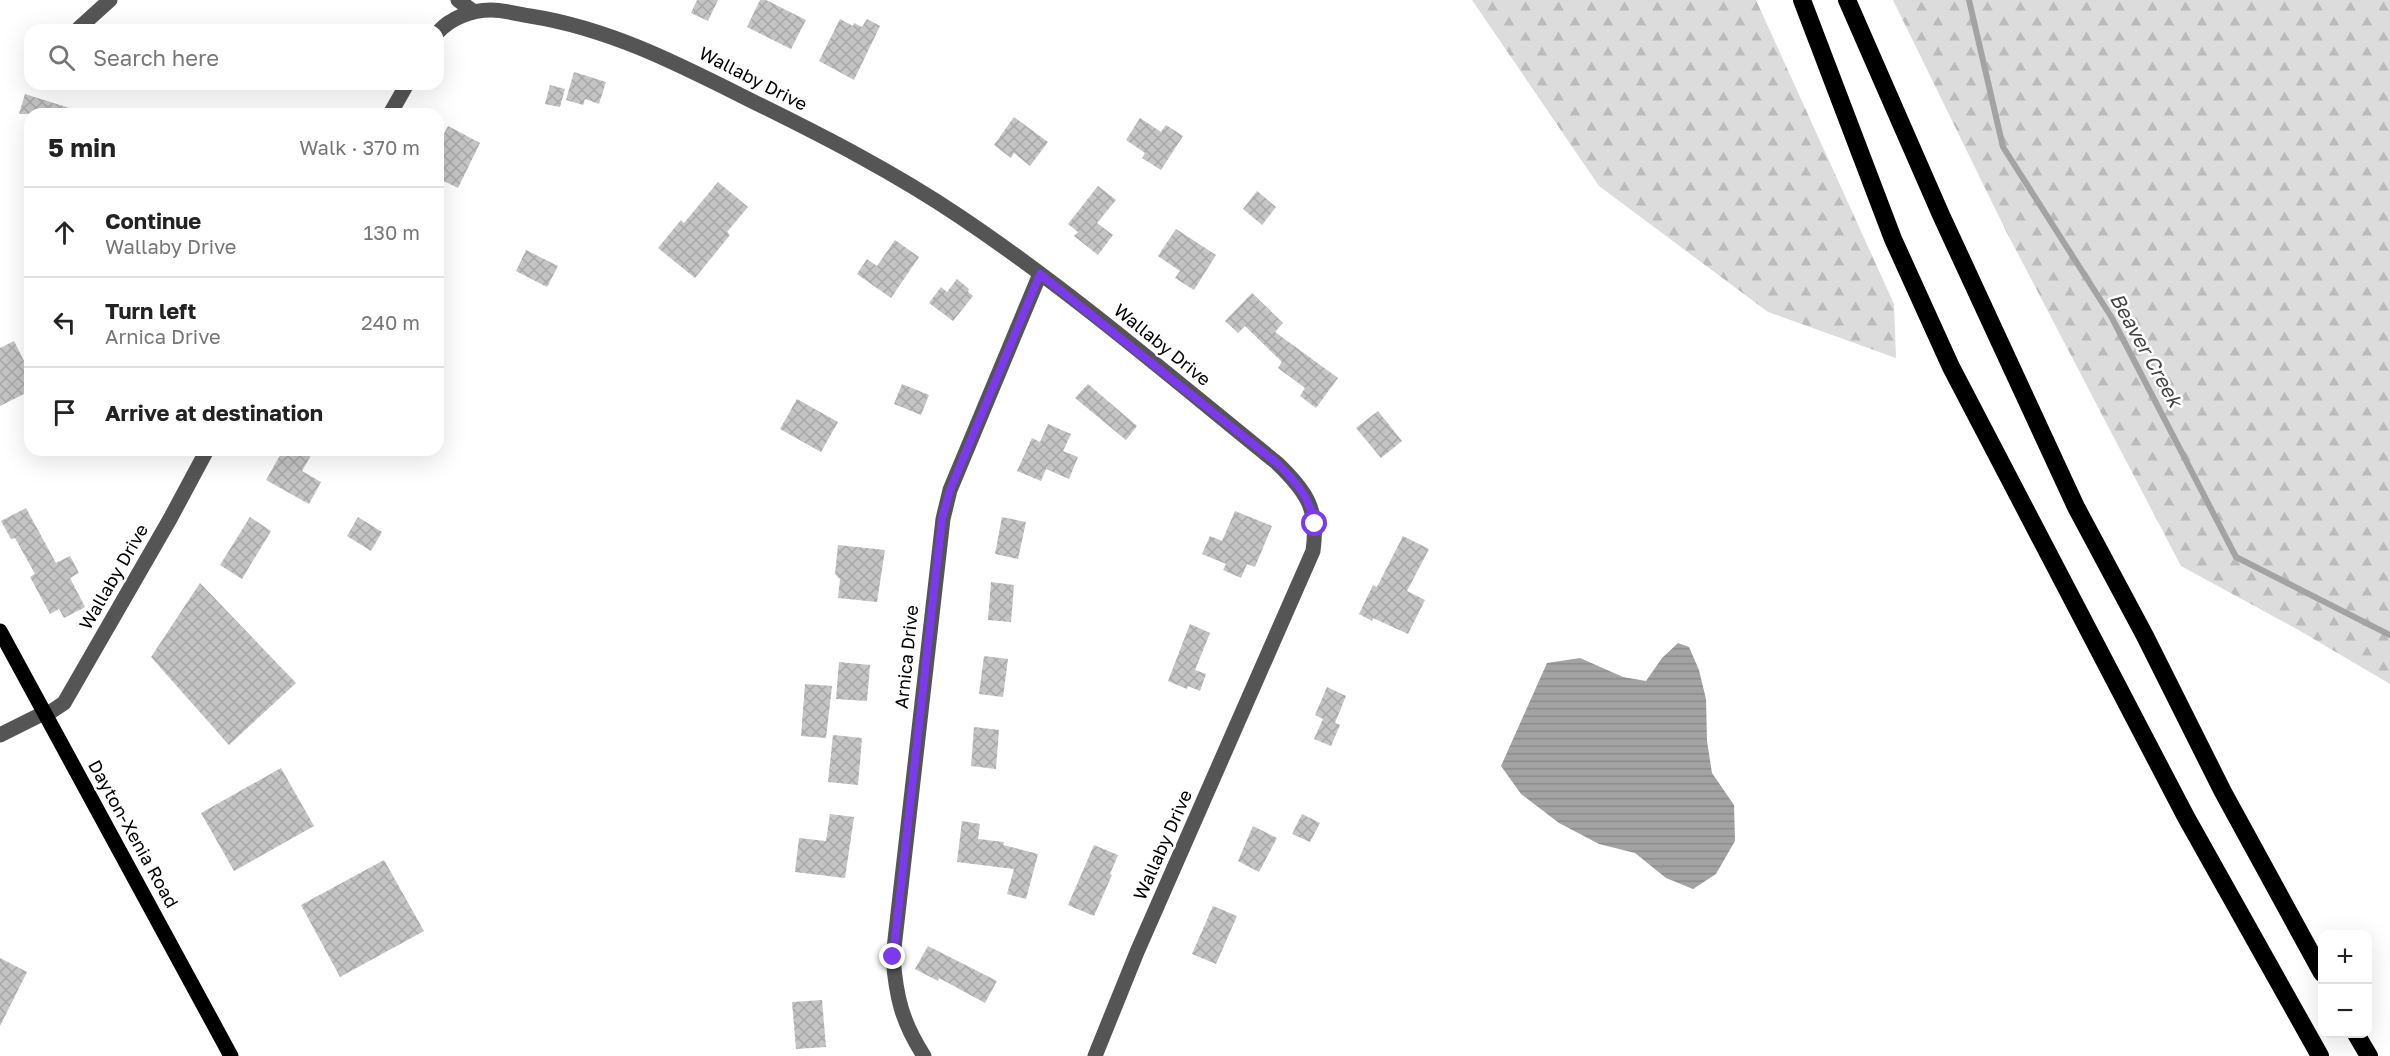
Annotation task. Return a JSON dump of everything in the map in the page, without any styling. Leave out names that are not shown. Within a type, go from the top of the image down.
[{"type":"highway","points":[[1802,0],[1893,239],[1951,367],[2186,817],[2320,1056]]},
{"type":"highway","points":[[1847,0],[1941,215],[2076,507],[2145,636],[2223,792],[2318,966]]},
{"type":"highway","points":[[2358,1038],[2369,1056]]},
{"type":"main road","name":"Dayton-Xenia Road","points":[[0,631],[231,1056]]},
{"type":"street","points":[[83,24],[110,0]]},
{"type":"street","points":[[458,0],[474,12]]},
{"type":"street","name":"Wallaby Drive","points":[[444,26],[474,12],[492,10],[567,23],[618,38],[668,58],[824,136],[896,176],[959,216],[1040,274],[1277,463],[1302,489],[1310,504],[1315,524],[1313,551],[1137,952],[1095,1056]]},
{"type":"street","points":[[393,108],[404,90]]},
{"type":"street","name":"Arnica Drive","points":[[924,1056],[902,1016],[896,992],[893,957],[942,519],[950,490],[1040,274]]},
{"type":"street","name":"Wallaby Drive","points":[[0,735],[64,703],[204,456]]},
{"type":"green space","points":[[1472,0],[1756,0],[1894,304],[1896,358],[1768,312],[1599,186]]},
{"type":"green space","points":[[1893,0],[2390,0],[2390,684],[2295,628],[2181,566],[2006,231]]},
{"type":"shaded area","points":[[1678,643],[1689,647],[1699,670],[1706,699],[1707,741],[1712,773],[1734,805],[1735,841],[1716,874],[1693,889],[1666,878],[1635,853],[1599,844],[1559,823],[1521,794],[1501,766],[1547,663],[1580,658],[1623,677],[1646,681],[1662,658]]},
{"type":"building","points":[[697,0],[718,0],[708,21],[691,13]]},
{"type":"building","points":[[760,0],[766,0],[806,20],[791,49],[747,27]]},
{"type":"building","points":[[840,19],[853,26],[854,23],[862,27],[867,19],[880,26],[854,80],[819,61]]},
{"type":"building","points":[[574,72],[606,82],[599,104],[585,99],[583,105],[566,100]]},
{"type":"building","points":[[550,85],[565,89],[560,107],[545,104]]},
{"type":"building","points":[[25,94],[69,108],[24,108],[24,114],[19,114]]},
{"type":"building","points":[[1014,117],[1048,142],[1030,166],[1014,153],[1011,158],[994,145]]},
{"type":"building","points":[[1140,118],[1161,132],[1166,125],[1183,136],[1161,170],[1142,158],[1145,153],[1126,140]]},
{"type":"building","points":[[448,126],[480,143],[458,188],[444,181],[444,134]]},
{"type":"building","points":[[718,182],[748,207],[727,232],[730,235],[695,278],[658,248],[681,220],[684,223]]},
{"type":"building","points":[[1098,186],[1116,200],[1097,223],[1113,235],[1098,255],[1074,236],[1078,232],[1068,224]]},
{"type":"building","points":[[1257,191],[1276,207],[1262,225],[1243,209]]},
{"type":"building","points":[[1176,229],[1216,255],[1194,290],[1175,278],[1180,271],[1158,256]]},
{"type":"building","points":[[895,240],[919,257],[891,298],[857,274],[867,259],[877,266]]},
{"type":"building","points":[[526,250],[558,266],[547,287],[516,271]]},
{"type":"building","points":[[957,279],[969,289],[968,292],[973,296],[953,321],[929,303],[941,287],[947,292]]},
{"type":"building","points":[[1252,293],[1283,323],[1275,332],[1338,378],[1316,408],[1300,396],[1305,388],[1278,368],[1282,362],[1245,326],[1238,333],[1225,321]]},
{"type":"building","points":[[14,341],[24,361],[24,394],[0,406],[0,348]]},
{"type":"building","points":[[902,384],[929,395],[921,415],[894,404]]},
{"type":"building","points":[[1088,384],[1137,426],[1126,440],[1075,398]]},
{"type":"building","points":[[797,399],[838,422],[821,452],[780,429]]},
{"type":"building","points":[[1378,411],[1402,441],[1381,458],[1356,428]]},
{"type":"building","points":[[1048,424],[1071,434],[1063,451],[1078,457],[1069,479],[1046,469],[1041,481],[1017,471],[1032,438],[1040,442]]},
{"type":"building","points":[[280,456],[311,456],[302,471],[321,482],[309,504],[266,480]]},
{"type":"building","points":[[26,508],[56,563],[70,556],[79,573],[70,578],[85,607],[64,618],[59,609],[50,614],[30,577],[35,574],[15,538],[11,539],[1,521]]},
{"type":"building","points":[[1235,511],[1272,526],[1255,567],[1247,564],[1241,578],[1223,570],[1226,564],[1202,554],[1210,536],[1222,541]]},
{"type":"building","points":[[250,517],[271,531],[242,579],[220,565]]},
{"type":"building","points":[[358,517],[382,532],[371,551],[347,536]]},
{"type":"building","points":[[1002,517],[1026,522],[1018,559],[995,554]]},
{"type":"building","points":[[1403,536],[1429,549],[1407,591],[1425,600],[1408,634],[1359,614],[1373,585],[1377,587]]},
{"type":"building","points":[[838,545],[885,550],[877,602],[838,598],[840,579],[835,574]]},
{"type":"building","points":[[991,582],[1014,585],[1011,622],[988,620]]},
{"type":"building","points":[[200,583],[296,683],[229,745],[151,657]]},
{"type":"building","points":[[1190,624],[1210,633],[1195,670],[1206,674],[1200,691],[1188,686],[1187,689],[1168,681]]},
{"type":"building","points":[[984,656],[1008,659],[1003,697],[979,694]]},
{"type":"building","points":[[839,662],[870,665],[867,701],[836,699]]},
{"type":"building","points":[[805,684],[832,686],[826,738],[801,736]]},
{"type":"building","points":[[1327,687],[1346,696],[1335,723],[1340,725],[1331,746],[1314,739],[1323,719],[1315,715]]},
{"type":"building","points":[[974,727],[999,730],[996,769],[971,766]]},
{"type":"building","points":[[833,735],[862,738],[858,785],[828,782]]},
{"type":"building","points":[[281,768],[314,826],[234,871],[201,813]]},
{"type":"building","points":[[830,814],[854,817],[845,878],[795,872],[799,838],[826,841]]},
{"type":"building","points":[[1302,814],[1320,823],[1310,842],[1292,834]]},
{"type":"building","points":[[962,821],[980,824],[978,839],[1004,842],[1003,845],[1038,854],[1026,899],[1007,894],[1014,869],[957,862]]},
{"type":"building","points":[[1253,826],[1277,838],[1259,872],[1238,861]]},
{"type":"building","points":[[1094,845],[1118,855],[1094,916],[1068,905]]},
{"type":"building","points":[[384,860],[424,931],[340,977],[301,905]]},
{"type":"building","points":[[1213,906],[1237,916],[1216,964],[1192,954]]},
{"type":"building","points":[[928,946],[997,981],[985,1003],[939,978],[938,981],[915,969]]},
{"type":"building","points":[[0,958],[27,972],[0,1026]]},
{"type":"building","points":[[822,1000],[826,1047],[796,1049],[792,1002]]},
{"type":"waterway","name":"Beaver Creek","points":[[1969,0],[2003,147],[2112,318],[2236,557],[2390,635]]},
{"type":"route","points":[[893,957],[942,519],[950,490],[1040,274],[1277,463],[1302,489],[1310,504],[1315,524]]}]
